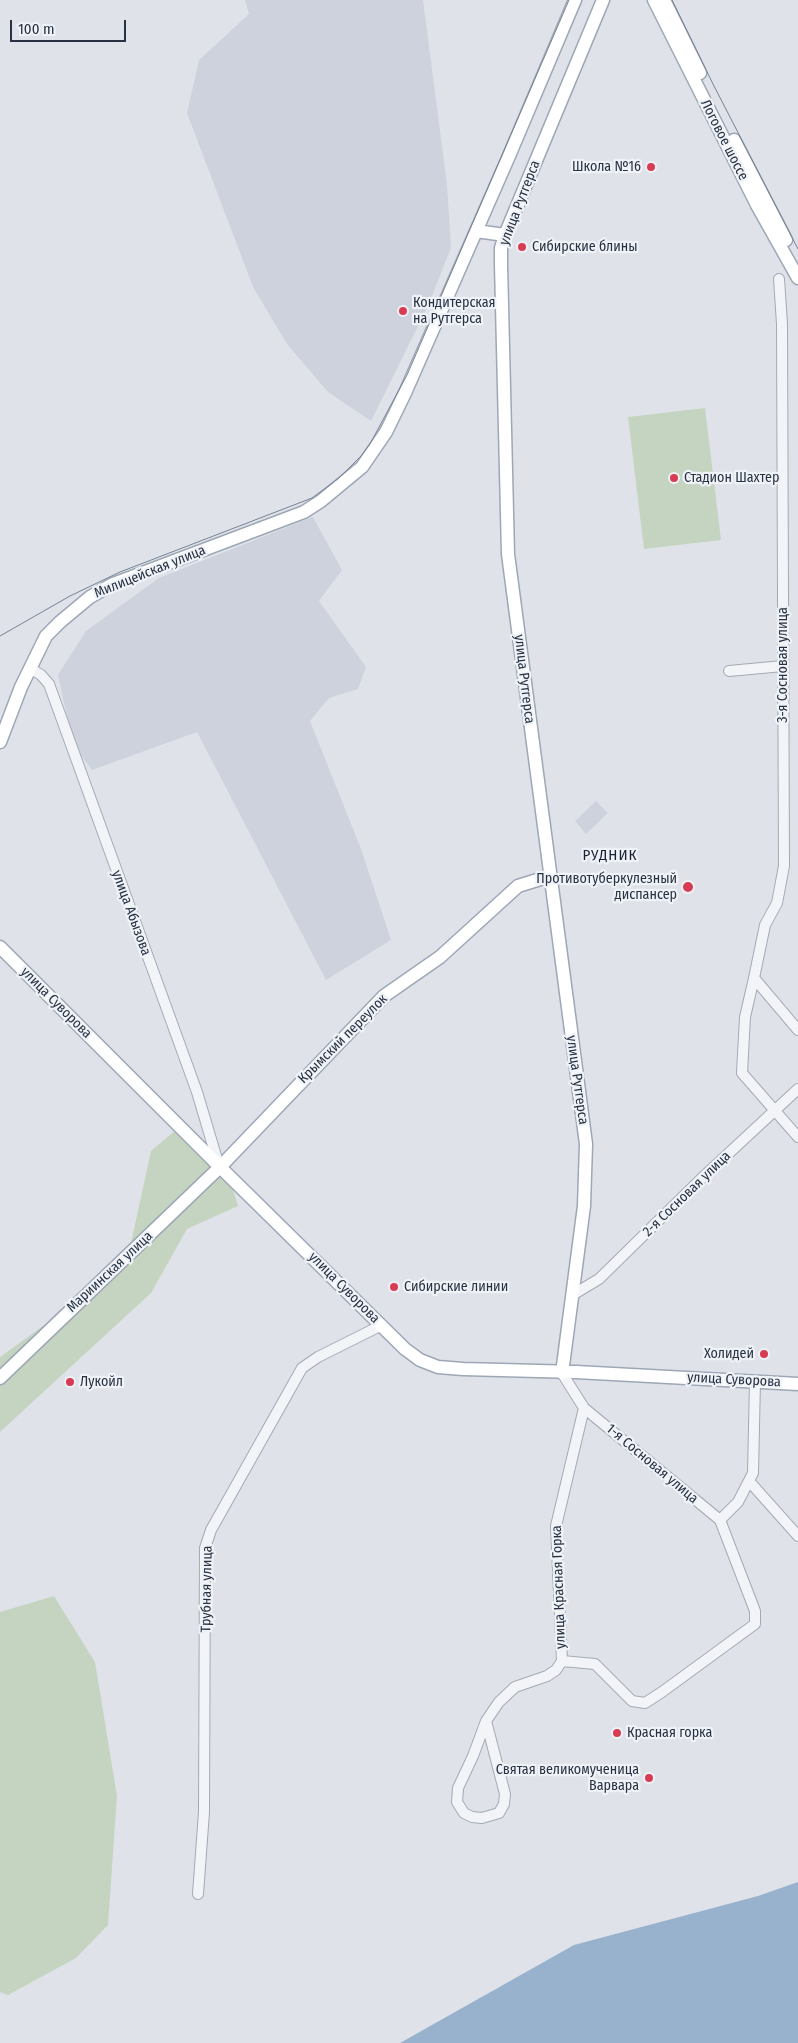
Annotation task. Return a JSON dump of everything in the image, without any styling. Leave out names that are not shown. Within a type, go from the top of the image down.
[{"type":"main road","name":"улица Рутгерса","points":[[362,467],[386,432],[405,393],[575,0]]},
{"type":"main road","name":"улица Рутгерса","points":[[562,1373],[574,1294],[584,1206],[586,1144],[508,554],[501,248],[604,0]]},
{"type":"main road","name":"Логовое шоссе","points":[[654,0],[757,205],[798,278]]},
{"type":"main road","name":"Логовое шоссе","points":[[664,0],[759,190],[798,262]]},
{"type":"main road","points":[[476,231],[505,235]]},
{"type":"main road","name":"Милицейская улица","points":[[0,742],[30,668],[46,636],[90,597],[113,584],[304,512],[321,501],[362,467]]},
{"type":"main road","name":"Крымский переулок","points":[[220,1167],[384,996],[440,957],[511,890],[526,882],[550,876]]},
{"type":"main road","name":"улица Суворова","points":[[0,947],[220,1167],[413,1355],[438,1367],[798,1384]]},
{"type":"main road","name":"Мариинская улица","points":[[0,1378],[220,1167]]},
{"type":"street","name":"3-я Сосновая улица","points":[[775,1110],[742,1073],[745,1017],[765,925],[778,903],[784,866],[782,324],[779,279]]},
{"type":"street","points":[[729,671],[784,666]]},
{"type":"street","name":"улица Абызова","points":[[30,668],[41,675],[49,684],[196,1092],[220,1167]]},
{"type":"street","points":[[754,978],[798,1030]]},
{"type":"street","name":"2-я Сосновая улица","points":[[574,1294],[599,1279],[798,1089]]},
{"type":"street","points":[[775,1110],[798,1136]]},
{"type":"street","name":"Трубная улица","points":[[198,1894],[204,1812],[205,1548],[210,1530],[302,1368],[318,1357],[382,1325]]},
{"type":"street","points":[[562,1373],[584,1408]]},
{"type":"street","points":[[720,1520],[738,1502],[753,1473],[755,1381]]},
{"type":"street","name":"1-я Сосновая улица","points":[[584,1408],[720,1520]]},
{"type":"street","name":"улица Красная Горка","points":[[486,1721],[505,1794],[504,1804],[498,1814],[482,1818],[472,1817],[464,1813],[457,1802],[458,1788],[473,1756],[486,1721],[499,1702],[515,1687],[552,1673],[562,1661],[556,1526],[584,1408]]},
{"type":"street","points":[[749,1481],[798,1536]]},
{"type":"street","name":"улица Красная Горка","points":[[562,1661],[595,1664],[632,1701],[645,1703],[755,1624],[755,1612],[720,1520]]},
{"type":"shaded area","points":[[245,0],[423,0],[447,185],[451,248],[427,308],[371,421],[328,392],[287,344],[253,287],[187,113],[199,60],[249,14]]},
{"type":"shaded area","points":[[313,517],[342,570],[319,601],[366,667],[358,689],[329,698],[310,721],[361,849],[391,940],[326,980],[197,732],[92,770],[73,744],[58,675],[86,631],[159,578]]},
{"type":"shaded area","name":"Противотуберкулезный диспансер","points":[[596,801],[608,813],[586,834],[575,821]]},
{"type":"green space","name":"Стадион Шахтер","points":[[705,408],[721,540],[644,549],[628,417]]},
{"type":"green space","points":[[177,1129],[233,1190],[238,1206],[187,1229],[151,1293],[0,1432],[0,1357],[126,1266],[151,1151]]},
{"type":"green space","points":[[54,1596],[95,1662],[117,1796],[108,1925],[76,1958],[8,1995],[0,1992],[0,1612]]},
{"type":"water","points":[[798,1882],[798,2043],[400,2043],[574,1945],[758,1896]]},
{"type":"tram line","points":[[0,636],[70,596],[120,572],[312,498],[339,478],[361,456],[370,444],[407,375],[569,0]]},
{"type":"tram line","points":[[672,0],[798,249]]},
{"type":"place","name":"Школа №16","points":[[651,167]]},
{"type":"place","name":"Сибирские блины","points":[[522,247]]},
{"type":"place","name":"Кондитерская на Рутгерса","points":[[403,311]]},
{"type":"place","name":"Стадион Шахтер","points":[[674,478]]},
{"type":"place","name":"Противотуберкулезный диспансер","points":[[688,887]]},
{"type":"place","name":"Сибирские линии","points":[[394,1287]]},
{"type":"place","name":"Холидей","points":[[764,1354]]},
{"type":"place","name":"Лукойл","points":[[70,1382]]},
{"type":"place","name":"Красная горка","points":[[617,1733]]},
{"type":"place","name":"Святая великомученица Варвара","points":[[649,1778]]},
{"type":"district","name":"РУДНИК","points":[[610,856]]}]
